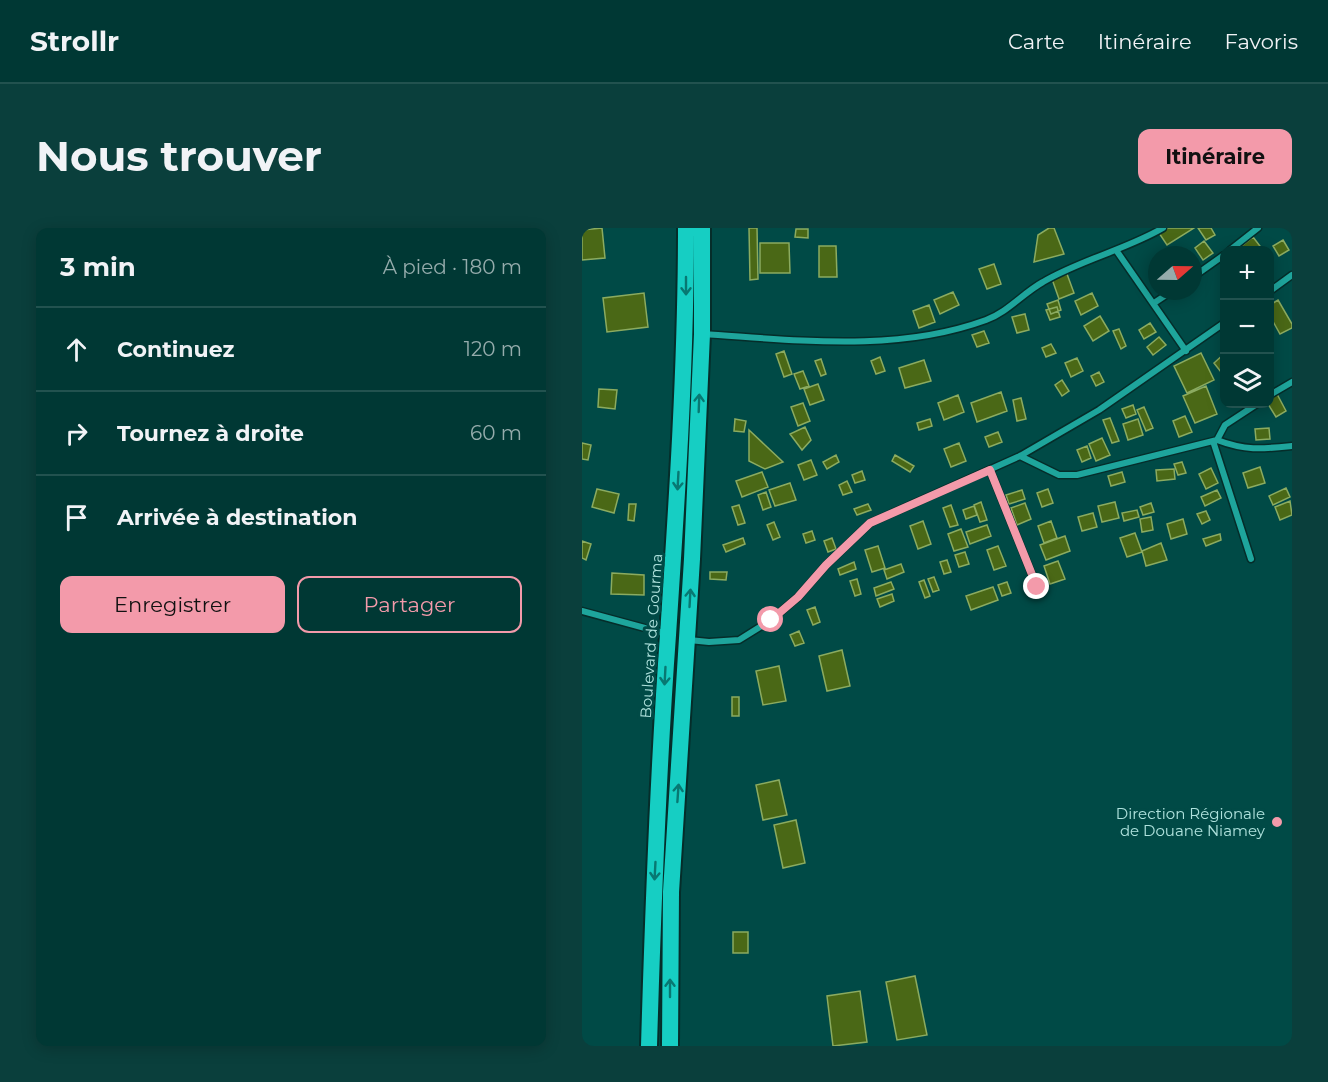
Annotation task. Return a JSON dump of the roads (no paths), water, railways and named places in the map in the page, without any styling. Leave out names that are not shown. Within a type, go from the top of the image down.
[{"type":"highway","name":"Boulevard de Gourma","points":[[649,1046],[653,896],[686,331],[686,228]]},
{"type":"highway","points":[[670,1046],[671,892],[688,640],[702,334],[702,228]]},
{"type":"highway","points":[[668,634],[688,640]]},
{"type":"street","points":[[702,334],[856,343],[931,335],[988,320],[1011,307],[1042,282],[1163,228]]},
{"type":"street","points":[[1235,246],[1258,228]]},
{"type":"street","points":[[1116,250],[1186,351]]},
{"type":"street","points":[[1202,271],[1220,258]]},
{"type":"street","points":[[1274,288],[1292,275]]},
{"type":"street","points":[[1154,303],[1158,300]]},
{"type":"street","points":[[688,640],[709,642],[739,640],[771,620],[798,597],[826,565],[870,523],[1020,456],[1099,410],[1220,326]]},
{"type":"street","points":[[1274,392],[1292,382]]},
{"type":"street","points":[[1215,441],[1226,425],[1251,408]]},
{"type":"street","points":[[1020,456],[1059,475],[1077,475],[1215,441],[1239,448],[1292,446]]},
{"type":"street","points":[[1215,441],[1251,559]]},
{"type":"street","points":[[990,470],[1037,587]]},
{"type":"street","points":[[582,611],[668,634]]},
{"type":"place","name":"Direction Régionale de Douane Niamey","points":[[1277,822]]}]
